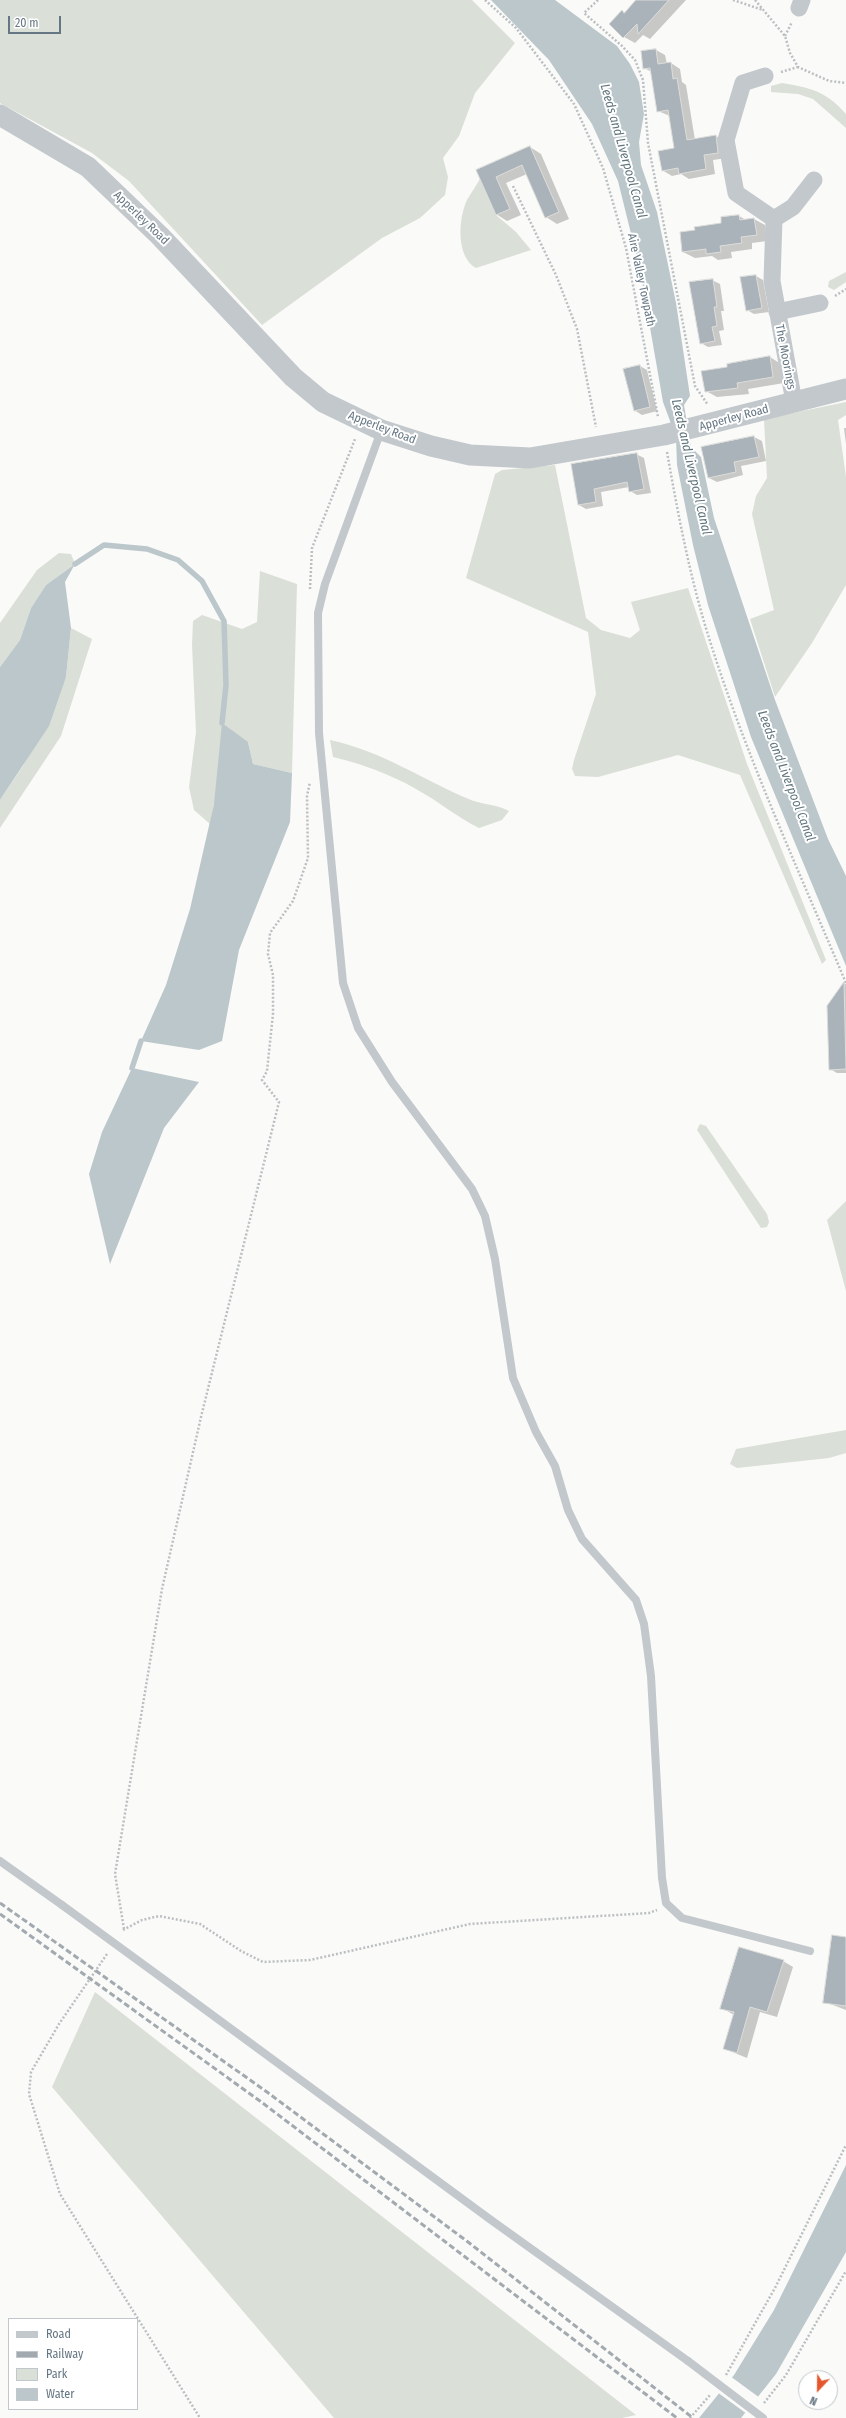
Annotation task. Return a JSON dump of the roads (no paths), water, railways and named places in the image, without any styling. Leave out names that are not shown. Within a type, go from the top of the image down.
[{"type":"street","points":[[765,76],[743,83],[726,140],[736,193],[774,220],[793,208],[814,180]]},
{"type":"street","name":"Apperley Road","points":[[0,115],[88,167],[160,236],[293,377],[323,402],[381,430],[431,446],[470,455],[504,458],[554,456],[706,426],[846,389]]},
{"type":"street","name":"The Moorings","points":[[774,220],[772,281],[794,402]]},
{"type":"street","name":"The Moorings","points":[[777,312],[820,303]]},
{"type":"lane","points":[[381,430],[325,584],[318,613],[319,733],[343,983],[358,1028],[392,1082],[472,1188],[482,1209],[495,1259],[514,1378],[536,1432],[555,1466],[568,1510],[582,1538],[636,1600],[644,1624],[651,1676],[662,1878],[666,1903],[682,1918],[810,1951]]},
{"type":"lane","points":[[0,1861],[763,2418]]},
{"type":"water","name":"Leeds and Liverpool Canal","points":[[491,0],[555,0],[617,46],[630,64],[639,82],[644,114],[639,142],[641,165],[657,212],[676,303],[690,396],[684,405],[691,447],[701,457],[714,518],[775,700],[828,839],[846,876],[846,966],[751,737],[708,605],[693,545],[677,465],[676,437],[663,402],[640,270],[618,181],[592,124],[549,60]]},
{"type":"water","points":[[75,564],[65,582],[71,628],[66,677],[49,726],[0,800],[0,667],[20,640],[31,608],[46,585]]},
{"type":"water","points":[[222,723],[248,742],[253,764],[292,773],[290,822],[239,950],[222,1041],[199,1050],[141,1041],[166,985],[190,909],[214,804]]},
{"type":"water","points":[[132,1068],[199,1082],[164,1128],[110,1264],[89,1174],[102,1132]]},
{"type":"water","points":[[846,2165],[846,2252],[776,2374],[741,2418],[699,2418],[734,2375],[774,2310]]},
{"type":"waterway","points":[[75,564],[104,545],[147,549],[178,560],[202,581],[224,621],[226,685],[222,723]]},
{"type":"waterway","points":[[132,1068],[141,1041]]},
{"type":"railway","points":[[0,1903],[267,2092],[468,2242],[693,2418]]},
{"type":"railway","points":[[0,1914],[260,2101],[677,2418]]}]
